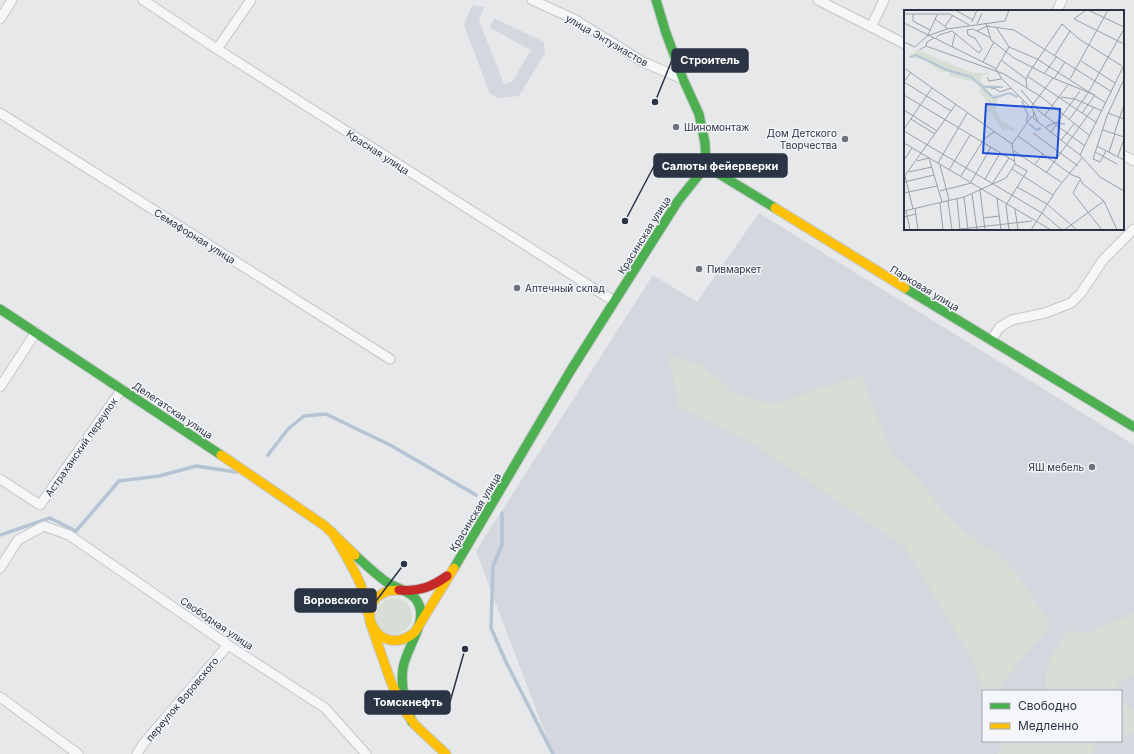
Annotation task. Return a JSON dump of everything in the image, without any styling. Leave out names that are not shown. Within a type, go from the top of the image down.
[{"type":"main road","points":[[656,0],[666,33],[683,79],[699,114],[706,143],[706,166]]},
{"type":"main road","name":"Красинская улица","points":[[419,626],[481,524],[571,370],[678,201],[706,166]]},
{"type":"main road","name":"Парковая улица","points":[[706,166],[907,290],[1134,427]]},
{"type":"main road","name":"Делегатская улица","points":[[0,309],[122,388],[318,521],[332,532],[374,573],[400,590]]},
{"type":"main road","name":"Делегатская улица","points":[[332,532],[347,556],[359,581],[366,602],[369,620],[386,670],[402,707],[412,722]]},
{"type":"main road","points":[[419,626],[415,632],[404,640],[390,640],[378,635],[369,620],[372,604],[381,593],[386,590],[393,589],[412,591],[430,587],[452,572]]},
{"type":"main road","points":[[400,590],[412,595],[420,606],[421,613],[419,626],[403,665],[402,676],[406,705],[412,722],[445,754]]},
{"type":"street","points":[[0,19],[12,0]]},
{"type":"street","name":"Красная улица","points":[[143,0],[217,49],[615,301]]},
{"type":"street","points":[[217,49],[251,0]]},
{"type":"street","name":"улица Энтузиастов","points":[[532,0],[574,19],[643,62],[683,79]]},
{"type":"street","points":[[818,0],[904,44]]},
{"type":"street","points":[[871,27],[884,0]]},
{"type":"street","points":[[1057,10],[1062,0]]},
{"type":"street","name":"Семафорная улица","points":[[0,113],[390,359]]},
{"type":"street","points":[[1124,156],[1134,161]]},
{"type":"street","points":[[991,340],[1000,327],[1012,320],[1045,313],[1071,303],[1081,293],[1103,260],[1134,229]]},
{"type":"street","points":[[0,387],[36,332]]},
{"type":"street","name":"Астраханский переулок","points":[[0,479],[40,505],[122,388]]},
{"type":"street","name":"Свободная улица","points":[[0,568],[18,540],[44,526],[69,535],[228,645],[325,708],[366,754]]},
{"type":"street","name":"переулок Воровского","points":[[137,754],[228,645]]},
{"type":"street","points":[[0,697],[78,754]]},
{"type":"shaded area","points":[[472,5],[484,7],[479,21],[504,84],[512,82],[531,50],[490,28],[494,18],[544,42],[545,53],[519,96],[499,98],[490,94],[464,25]]},
{"type":"shaded area","points":[[759,213],[1134,445],[1134,754],[553,754],[476,551],[653,275],[697,302]]},
{"type":"shaded area","points":[[669,355],[704,366],[733,393],[774,404],[826,386],[861,376],[893,455],[917,477],[946,514],[982,546],[995,551],[1017,574],[1051,625],[1001,685],[1004,690],[983,690],[973,661],[904,546],[753,444],[679,407]]},
{"type":"shaded area","points":[[398,598],[407,603],[411,609],[411,623],[407,629],[398,634],[390,634],[381,629],[377,623],[376,612],[381,603],[387,599]]},
{"type":"shaded area","points":[[1134,613],[1134,674],[1117,684],[1120,690],[1045,690],[1048,662],[1068,631],[1090,632]]},
{"type":"shaded area","points":[[1122,697],[1124,702],[1134,711],[1134,732],[1122,738]]},
{"type":"shaded area","points":[[999,742],[1101,742],[1096,743],[1092,754],[998,754],[1001,747]]},
{"type":"waterway","points":[[268,455],[288,429],[304,416],[326,414],[392,446],[476,495]]},
{"type":"waterway","points":[[0,535],[50,518],[76,531],[119,481],[159,476],[196,466],[236,472]]},
{"type":"waterway","points":[[502,513],[502,545],[493,566],[491,628],[506,662],[553,754]]},
{"type":"traffic: fast","points":[[656,0],[666,33],[683,79],[699,114],[705,143],[706,166]]},
{"type":"traffic: fast","points":[[454,568],[571,370],[678,201],[706,166],[775,208]]},
{"type":"traffic: fast","points":[[905,288],[1134,427]]},
{"type":"traffic: fast","points":[[0,309],[221,455]]},
{"type":"traffic: fast","points":[[355,555],[388,583],[406,591],[415,598],[419,606],[421,614],[419,623],[405,660],[402,675],[404,695],[412,722]]},
{"type":"traffic: slow","points":[[775,208],[905,288]]},
{"type":"traffic: slow","points":[[221,455],[325,526],[355,555]]},
{"type":"traffic: slow","points":[[332,532],[360,583],[372,625],[376,632],[382,637],[390,640],[403,639],[415,632],[454,568]]},
{"type":"traffic: slow","points":[[399,590],[387,591],[377,597],[370,608],[370,622],[391,682],[405,711],[415,725],[446,754]]},
{"type":"traffic: jam","points":[[399,590],[424,588],[447,576]]},
{"type":"place","name":"Строитель","points":[[655,102]]},
{"type":"place","name":"Шиномонтаж","points":[[676,127]]},
{"type":"place","name":"Дом Детского Творчества","points":[[845,139]]},
{"type":"place","name":"Салюты фейерверки","points":[[625,221]]},
{"type":"place","name":"Пивмаркет","points":[[699,269]]},
{"type":"place","name":"Аптечный склад","points":[[517,288]]},
{"type":"place","name":"ЯШ мебель","points":[[1092,467]]},
{"type":"place","name":"Воровского","points":[[404,564]]},
{"type":"place","name":"Томскнефть","points":[[465,649]]}]
